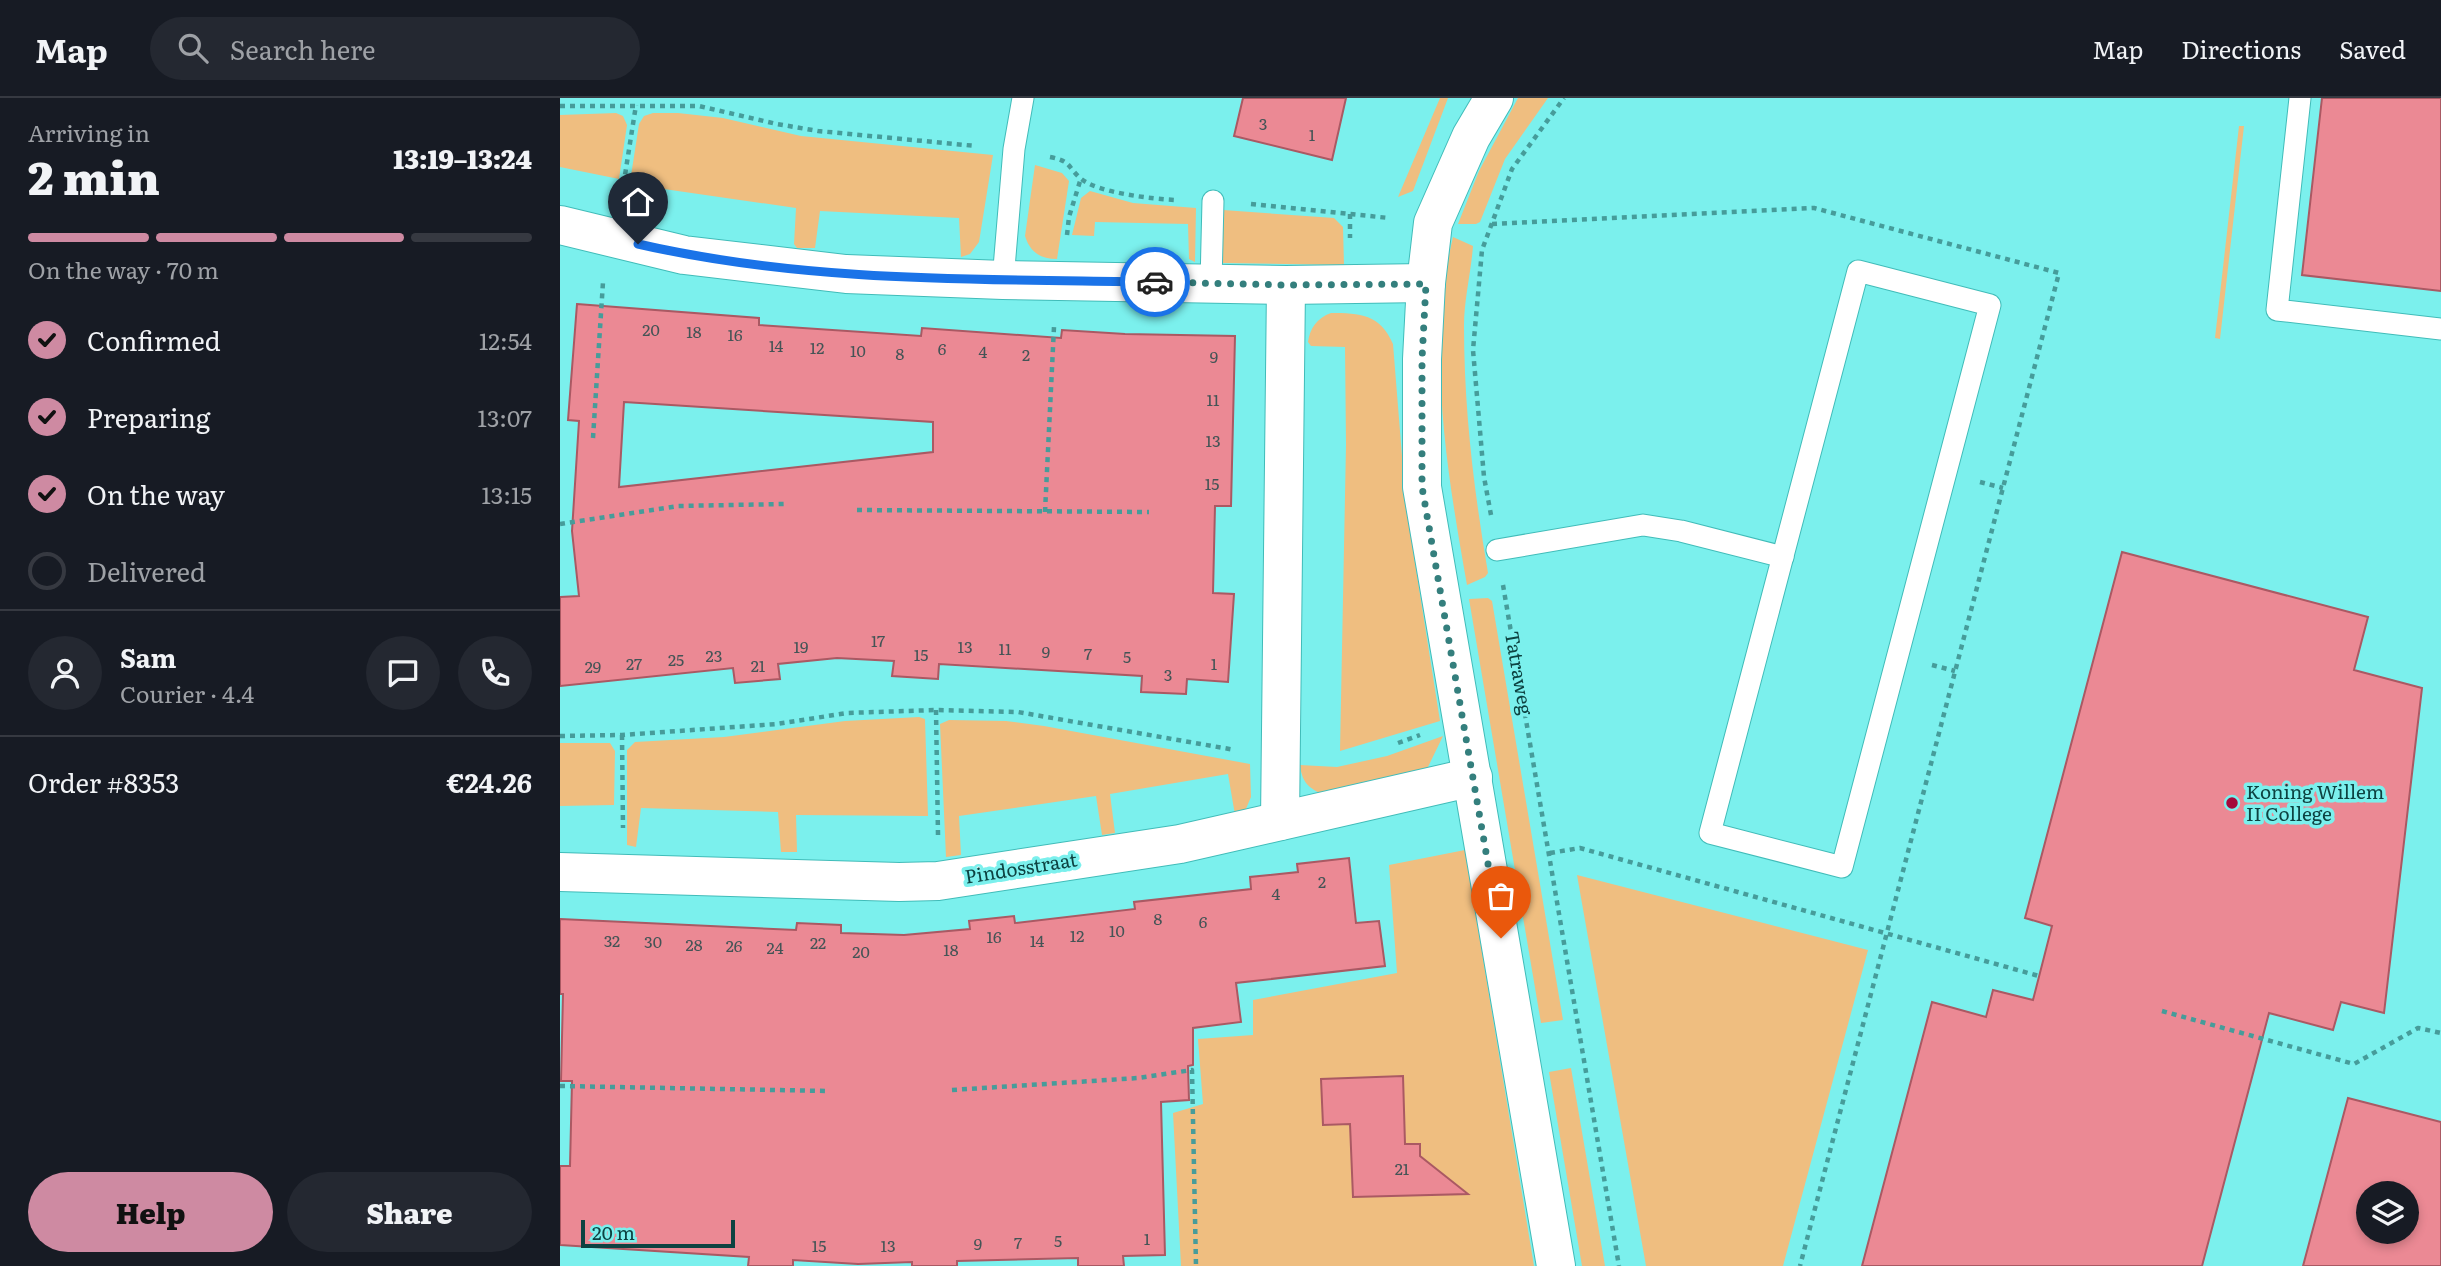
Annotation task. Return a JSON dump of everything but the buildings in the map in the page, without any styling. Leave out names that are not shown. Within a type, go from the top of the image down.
[{"type":"street","points":[[1494,98],[1471,137],[1433,223],[1422,359],[1422,487],[1556,1266]]},
{"type":"street","points":[[560,225],[684,255],[846,274],[1211,284],[1426,284]]},
{"type":"street","points":[[1280,821],[1286,285]]},
{"type":"street","name":"Pindosstraat","points":[[560,872],[938,881],[1180,844],[1473,777]]},
{"type":"lane","points":[[1003,280],[1014,149],[1023,98]]},
{"type":"lane","points":[[2300,98],[2277,310],[2441,329]]},
{"type":"lane","points":[[1211,284],[1213,201]]},
{"type":"lane","points":[[1858,271],[1990,305],[1842,867],[1710,833],[1783,557],[1858,271]]},
{"type":"lane","points":[[1497,550],[1643,525],[1681,531],[1783,557]]},
{"type":"path","name":"Tatraweg","points":[[1563,98],[1512,169],[1482,250],[1473,350],[1484,477],[1619,1266]]},
{"type":"path","points":[[593,438],[610,238],[636,105]]},
{"type":"path","points":[[1045,512],[1059,281],[1069,217],[1080,178]]},
{"type":"path","points":[[1492,225],[1814,208],[2059,273],[1800,1266]]},
{"type":"path","points":[[560,524],[678,506],[785,504]]},
{"type":"path","points":[[857,510],[1149,512]]},
{"type":"path","points":[[560,736],[622,735],[777,724],[847,713],[936,710],[1018,712],[1220,748],[1281,756]]},
{"type":"path","points":[[936,710],[938,881]]},
{"type":"path","points":[[1395,745],[1463,719]]},
{"type":"path","points":[[622,735],[624,874]]},
{"type":"path","points":[[1550,853],[1580,848],[2039,976]]},
{"type":"path","points":[[2162,1011],[2354,1063],[2418,1028],[2441,1033]]},
{"type":"path","points":[[952,1090],[1138,1078],[1192,1070],[1196,1266]]},
{"type":"path","points":[[560,1086],[828,1091]]},
{"type":"shaded area","points":[[1440,98],[1448,98],[1413,191],[1398,197]]},
{"type":"shaded area","points":[[1518,98],[1548,98],[1505,159],[1480,222],[1458,224],[1479,171]]},
{"type":"shaded area","points":[[616,113],[623,116],[627,125],[619,179],[560,167],[560,115]]},
{"type":"shaded area","points":[[653,113],[723,118],[801,136],[993,155],[979,242],[970,254],[961,257],[959,218],[820,211],[815,248],[797,248],[794,244],[796,208],[657,188],[648,225],[624,221],[639,124],[644,116]]},
{"type":"shaded area","points":[[2239,126],[2244,126],[2220,339],[2215,338]]},
{"type":"shaded area","points":[[1035,165],[1062,173],[1069,181],[1057,259],[1036,254],[1025,236]]},
{"type":"shaded area","points":[[1090,191],[1133,203],[1196,208],[1195,262],[1189,259],[1188,224],[1095,222],[1094,236],[1072,235],[1081,198]]},
{"type":"shaded area","points":[[1223,210],[1334,218],[1343,227],[1344,265],[1222,263]]},
{"type":"shaded area","points":[[1453,237],[1473,246],[1464,316],[1464,357],[1474,481],[1488,573],[1467,585],[1447,455],[1440,367],[1445,280]]},
{"type":"shaded area","points":[[1331,313],[1368,317],[1382,326],[1393,344],[1406,506],[1440,721],[1340,751],[1346,445],[1345,347],[1311,346],[1308,342],[1315,324]]},
{"type":"shaded area","points":[[1488,598],[1492,601],[1563,1020],[1541,1023],[1469,599]]},
{"type":"shaded area","points":[[919,717],[925,719],[928,816],[796,815],[797,852],[781,852],[778,812],[641,808],[636,847],[627,845],[627,750],[635,742],[724,737],[845,721]]},
{"type":"shaded area","points":[[949,720],[1006,721],[1044,726],[1250,764],[1251,797],[1245,811],[1235,815],[1228,774],[1110,794],[1115,833],[1102,835],[1096,796],[959,816],[961,855],[946,857],[940,724]]},
{"type":"shaded area","points":[[1443,736],[1427,769],[1324,795],[1307,784],[1302,776],[1300,765],[1337,767],[1387,756]]},
{"type":"shaded area","points":[[560,743],[610,743],[615,751],[614,805],[560,806]]},
{"type":"shaded area","points":[[1465,850],[1534,1266],[1181,1266],[1173,1113],[1203,1104],[1198,1039],[1253,1035],[1253,1000],[1397,973],[1389,865]]},
{"type":"shaded area","points":[[1577,875],[1868,950],[1783,1266],[1646,1266]]},
{"type":"shaded area","points":[[1571,1068],[1605,1266],[1582,1266],[1549,1072]]},
{"type":"way so far","points":[[1155,282],[1426,284],[1422,359],[1422,487],[1501,938]]},
{"type":"place","name":"Koning Willem II College","points":[[2232,803]]},
{"type":"route","points":[[638,244],[684,255],[846,274],[1155,282]]}]
